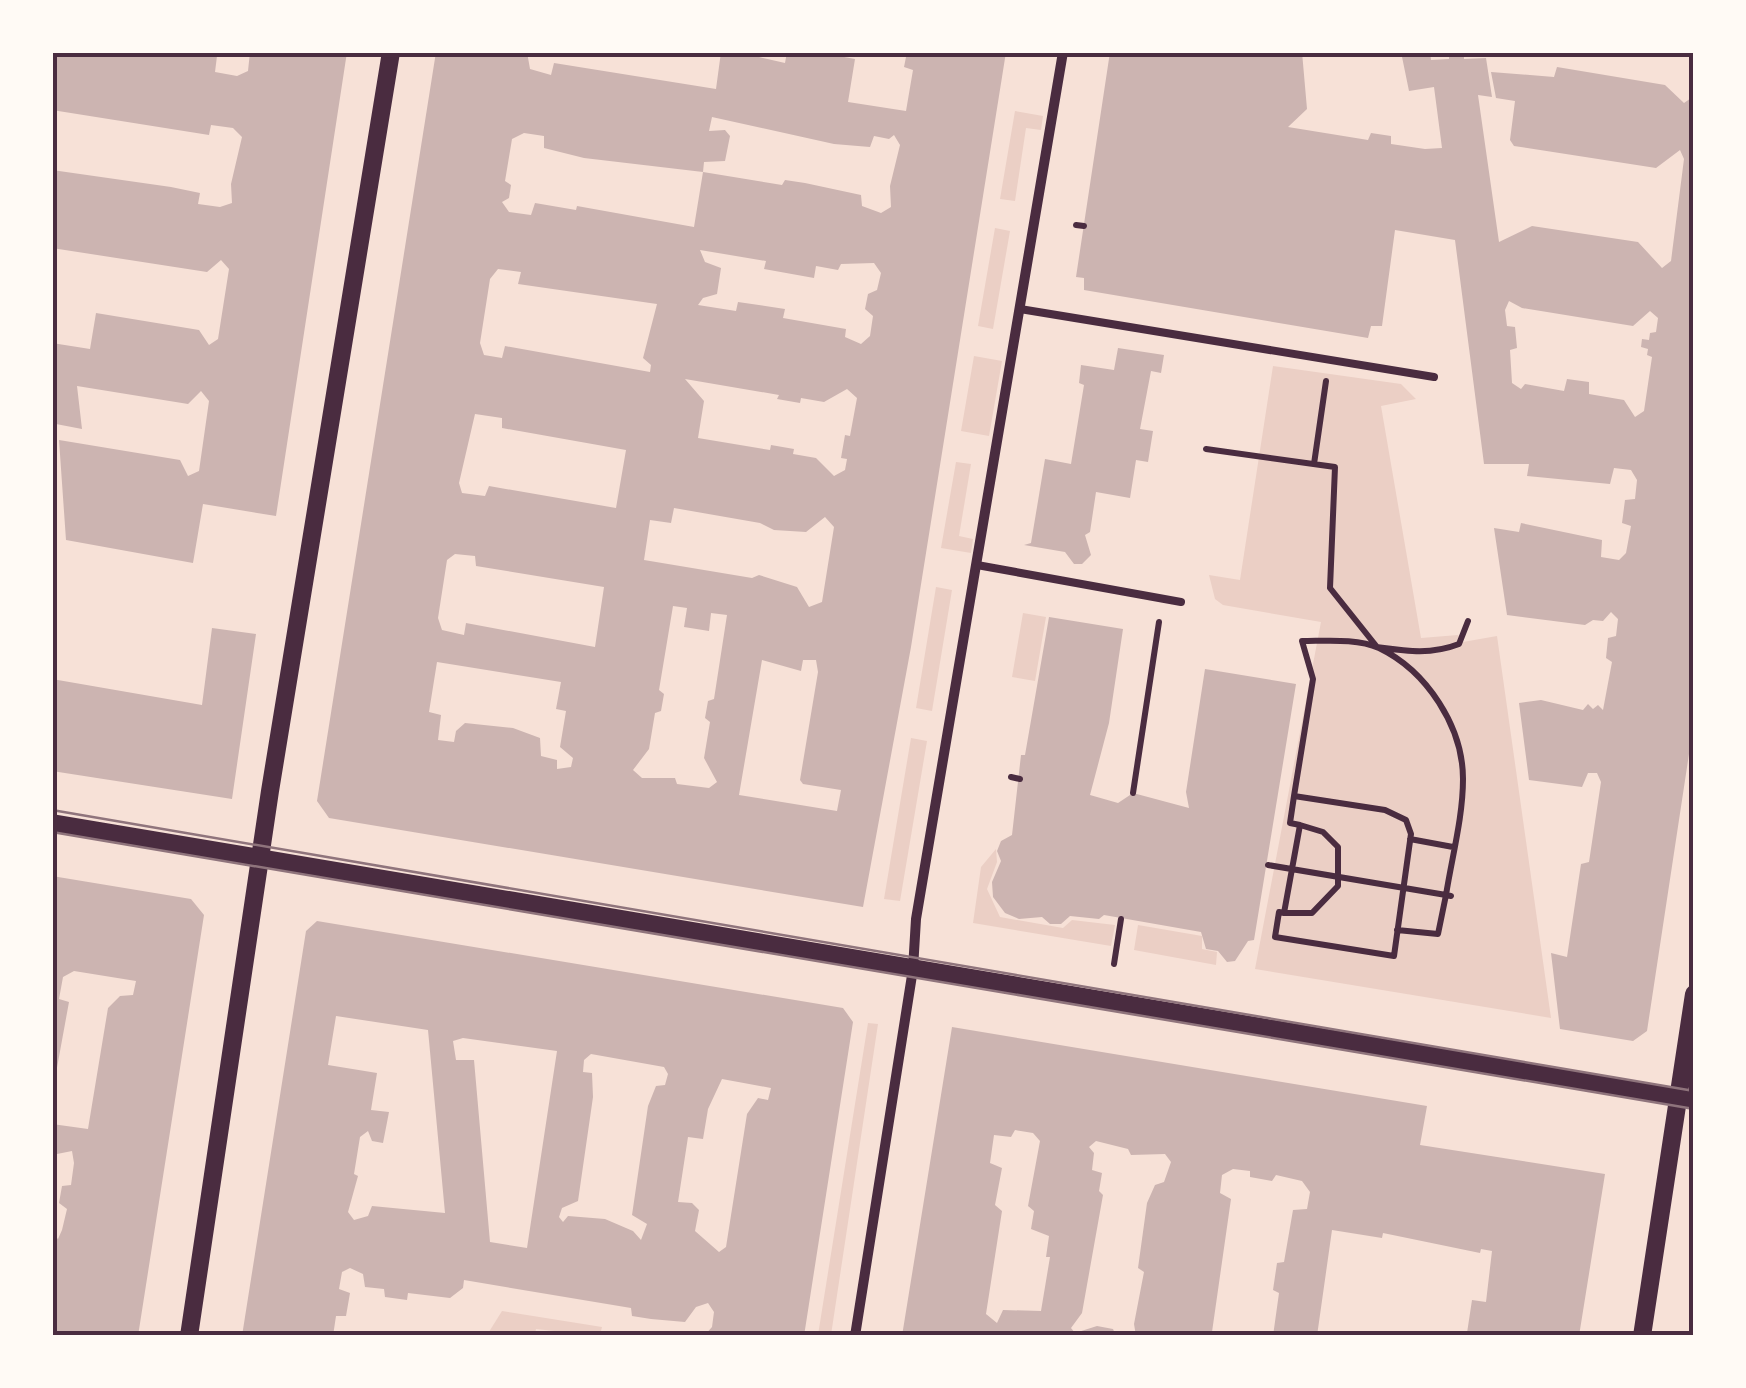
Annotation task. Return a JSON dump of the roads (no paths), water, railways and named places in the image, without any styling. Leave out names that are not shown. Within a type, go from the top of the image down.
[{"type":"street","points":[[189,1336],[260,859],[391,52]]},
{"type":"street","points":[[854,1336],[913,968],[916,919],[1063,52]]},
{"type":"street","points":[[52,823],[1685,1099]]},
{"type":"street","points":[[1642,1336],[1685,1099],[1694,994]]},
{"type":"lane","points":[[1020,309],[1434,377]]},
{"type":"lane","points":[[976,565],[1181,602]]},
{"type":"tram line","points":[[52,810],[1694,1091]]},
{"type":"tram line","points":[[52,832],[1694,1109]]}]
